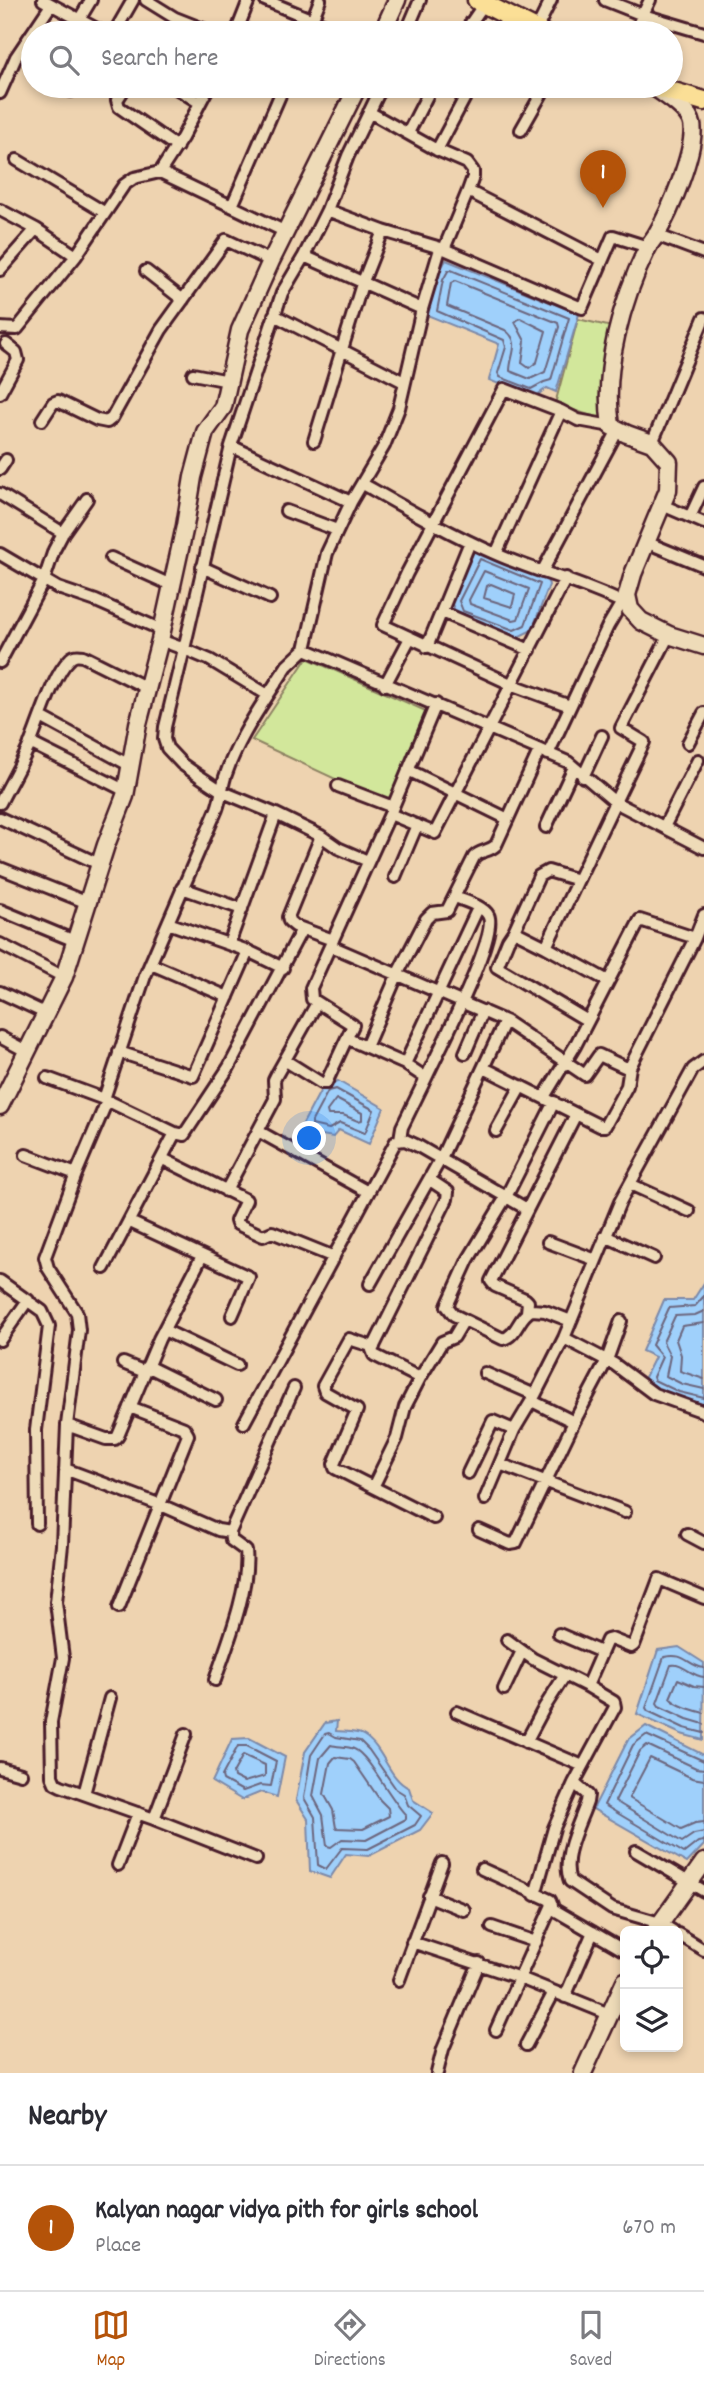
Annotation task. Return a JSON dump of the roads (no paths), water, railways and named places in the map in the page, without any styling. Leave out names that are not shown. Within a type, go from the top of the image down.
[{"type":"main road","points":[[480,2],[516,21]]},
{"type":"main road","points":[[683,95],[704,101]]},
{"type":"street","points":[[36,21],[47,2],[79,20],[91,0]]},
{"type":"street","points":[[121,21],[132,0]]},
{"type":"street","points":[[146,0],[183,21]]},
{"type":"street","points":[[241,21],[249,0]]},
{"type":"street","points":[[265,0],[317,21]]},
{"type":"street","points":[[313,19],[320,0]]},
{"type":"street","points":[[387,21],[397,0]]},
{"type":"street","points":[[411,21],[420,0]]},
{"type":"street","points":[[543,21],[551,0]]},
{"type":"street","points":[[605,0],[663,21]]},
{"type":"street","points":[[640,21],[650,0]]},
{"type":"street","points":[[470,21],[480,2]]},
{"type":"street","points":[[506,21],[508,17]]},
{"type":"street","points":[[683,27],[704,33]]},
{"type":"street","points":[[0,93],[21,48]]},
{"type":"street","points":[[118,98],[119,107],[177,147]]},
{"type":"street","points":[[192,98],[200,103]]},
{"type":"street","points":[[160,172],[177,147],[203,98]]},
{"type":"street","points":[[232,206],[279,98]]},
{"type":"street","points":[[352,98],[271,261],[240,330],[223,407],[205,432],[192,477],[185,526],[171,585],[164,739],[167,748],[182,764],[223,792],[276,814],[368,862]]},
{"type":"street","points":[[0,1105],[4,1086],[47,1014],[64,977],[126,791],[147,688],[202,567],[231,446],[282,293],[327,210],[348,156],[376,98]]},
{"type":"street","points":[[408,133],[426,98]]},
{"type":"street","points":[[437,150],[465,98]]},
{"type":"street","points":[[521,130],[539,98]]},
{"type":"street","points":[[542,572],[615,428],[608,408],[617,327],[690,154],[692,123],[683,110],[668,98]]},
{"type":"street","points":[[256,1859],[55,1783],[51,1770],[52,1713],[63,1658],[56,1602],[62,1545],[67,1425],[78,1322],[69,1298],[48,1268],[45,1257],[105,1100],[150,964],[223,792],[224,780],[240,743],[268,695],[287,666],[304,649],[327,553],[351,502],[384,446],[399,408],[422,309],[442,249],[468,191],[473,171],[467,163],[437,150],[369,112]]},
{"type":"street","points":[[17,160],[104,212]]},
{"type":"street","points":[[0,393],[18,360],[16,352],[3,344],[76,256],[124,186],[134,178],[160,172],[286,232]]},
{"type":"street","points":[[468,191],[602,260]]},
{"type":"street","points":[[0,210],[36,229],[76,256]]},
{"type":"street","points":[[327,210],[442,249],[582,308],[613,236],[652,241],[704,253]]},
{"type":"street","points":[[0,270],[36,229]]},
{"type":"street","points":[[314,441],[362,284],[383,231]]},
{"type":"street","points":[[42,420],[58,401],[97,420],[107,422],[112,418],[150,349],[226,240],[271,261]]},
{"type":"street","points":[[304,256],[422,309]]},
{"type":"street","points":[[146,271],[183,300]]},
{"type":"street","points":[[274,315],[404,382]]},
{"type":"street","points":[[652,443],[704,318]]},
{"type":"street","points":[[0,328],[17,329]]},
{"type":"street","points":[[193,374],[229,381]]},
{"type":"street","points":[[366,1047],[398,974],[429,915],[447,911],[474,857],[496,845],[570,706],[624,598],[668,490],[669,462],[652,443],[615,428],[578,419],[505,389],[407,573],[383,625],[513,685],[570,706]]},
{"type":"street","points":[[496,554],[561,411]]},
{"type":"street","points":[[231,446],[351,502]]},
{"type":"street","points":[[363,484],[433,524],[496,554],[624,598],[641,621],[669,635],[704,646]]},
{"type":"street","points":[[690,517],[704,487]]},
{"type":"street","points":[[0,494],[63,533]]},
{"type":"street","points":[[0,662],[44,580],[63,533],[87,499]]},
{"type":"street","points":[[662,505],[704,523]]},
{"type":"street","points":[[286,510],[337,530]]},
{"type":"street","points":[[646,541],[704,566]]},
{"type":"street","points":[[427,647],[470,542]]},
{"type":"street","points":[[0,554],[44,580],[210,660],[268,695]]},
{"type":"street","points":[[111,558],[171,585]]},
{"type":"street","points":[[202,567],[270,598]]},
{"type":"street","points":[[338,786],[435,833],[566,578]]},
{"type":"street","points":[[442,612],[530,650]]},
{"type":"street","points":[[547,947],[645,743],[621,728],[669,635]]},
{"type":"street","points":[[385,685],[410,638]]},
{"type":"street","points":[[304,649],[568,762],[615,802],[704,848]]},
{"type":"street","points":[[1,798],[30,743],[64,665],[71,658],[83,656],[147,688]]},
{"type":"street","points":[[286,1061],[321,1083],[326,1083],[348,1039],[352,1024],[312,999],[311,988],[392,811],[436,704]]},
{"type":"street","points":[[688,743],[704,713]]},
{"type":"street","points":[[41,717],[131,766]]},
{"type":"street","points":[[583,777],[602,736]]},
{"type":"street","points":[[30,743],[126,791]]},
{"type":"street","points":[[664,827],[698,760]]},
{"type":"street","points":[[546,827],[573,768]]},
{"type":"street","points":[[408,770],[508,819]]},
{"type":"street","points":[[229,944],[276,814]]},
{"type":"street","points":[[0,818],[101,865]]},
{"type":"street","points":[[395,877],[417,825]]},
{"type":"street","points":[[321,836],[288,917],[291,924],[505,1021],[585,1075],[599,1055],[629,1069]]},
{"type":"street","points":[[0,868],[88,903]]},
{"type":"street","points":[[578,880],[548,871],[539,876],[497,967],[589,1021]]},
{"type":"street","points":[[182,887],[242,909]]},
{"type":"street","points":[[244,1423],[368,1192],[400,1139],[402,1127],[462,1002],[490,926],[488,915],[455,897]]},
{"type":"street","points":[[405,1064],[478,908]]},
{"type":"street","points":[[0,910],[75,941]]},
{"type":"street","points":[[484,1068],[600,1126],[605,1126],[627,1086],[629,1069],[704,915]]},
{"type":"street","points":[[576,1114],[491,1281],[495,1286],[528,1302],[527,1311],[507,1339],[498,1338],[449,1311],[449,1297],[506,1197],[566,1061],[640,920],[695,938]]},
{"type":"street","points":[[168,923],[247,951],[283,968]]},
{"type":"street","points":[[47,1078],[105,1100],[175,1133],[186,1134],[218,1084],[302,929]]},
{"type":"street","points":[[514,931],[608,981]]},
{"type":"street","points":[[0,944],[64,977]]},
{"type":"street","points":[[119,1052],[191,1077],[247,951]]},
{"type":"street","points":[[150,964],[228,998]]},
{"type":"street","points":[[0,992],[47,1014]]},
{"type":"street","points":[[226,1191],[276,1096],[274,1080],[317,1003]]},
{"type":"street","points":[[465,1053],[483,1011]]},
{"type":"street","points":[[370,1283],[430,1180],[505,1021]]},
{"type":"street","points":[[0,1037],[26,1051]]},
{"type":"street","points":[[348,1039],[405,1064],[426,1077]]},
{"type":"street","points":[[485,1499],[514,1430],[564,1338],[605,1236],[630,1184],[693,1069],[704,1061]]},
{"type":"street","points":[[496,1130],[521,1086]]},
{"type":"street","points":[[258,1131],[368,1192]]},
{"type":"street","points":[[104,1268],[175,1133]]},
{"type":"street","points":[[400,1139],[441,1158],[527,1209]]},
{"type":"street","points":[[26,1155],[76,1174]]},
{"type":"street","points":[[163,1159],[246,1200],[237,1224],[263,1236],[272,1232],[334,1257]]},
{"type":"street","points":[[420,1378],[374,1355],[372,1350],[447,1199],[448,1192],[430,1180]]},
{"type":"street","points":[[630,1184],[689,1211]]},
{"type":"street","points":[[130,1222],[249,1277],[232,1316]]},
{"type":"street","points":[[605,1236],[654,1258]]},
{"type":"street","points":[[548,1242],[596,1260]]},
{"type":"street","points":[[67,1425],[106,1439],[115,1438],[164,1330],[202,1255]]},
{"type":"street","points":[[0,1281],[46,1315],[50,1326],[36,1430],[37,1524]]},
{"type":"street","points":[[0,1340],[28,1300]]},
{"type":"street","points":[[527,1311],[545,1311],[571,1321]]},
{"type":"street","points":[[373,1487],[397,1438],[405,1407],[420,1378],[442,1342],[454,1337],[464,1320]]},
{"type":"street","points":[[479,1530],[514,1545],[607,1360],[621,1321]]},
{"type":"street","points":[[164,1330],[237,1365]]},
{"type":"street","points":[[564,1338],[607,1360],[654,1394],[704,1412]]},
{"type":"street","points":[[374,1347],[349,1339],[323,1386],[325,1392],[357,1410],[334,1464],[335,1468],[434,1518]]},
{"type":"street","points":[[123,1363],[146,1369],[216,1400]]},
{"type":"street","points":[[485,1373],[574,1422]]},
{"type":"street","points":[[215,1680],[237,1612],[246,1564],[246,1551],[231,1540],[230,1532],[294,1388]]},
{"type":"street","points":[[119,1606],[188,1435],[187,1430],[130,1407]]},
{"type":"street","points":[[468,1473],[493,1421],[514,1430]]},
{"type":"street","points":[[500,1464],[625,1512]]},
{"type":"street","points":[[65,1469],[161,1505],[218,1530],[230,1532]]},
{"type":"street","points":[[687,1534],[704,1543]]},
{"type":"street","points":[[587,1686],[609,1639],[631,1647],[634,1645],[659,1580],[704,1598]]},
{"type":"street","points":[[559,1634],[601,1653]]},
{"type":"street","points":[[507,1640],[616,1704],[574,1783],[551,1836],[546,1863],[535,1895]]},
{"type":"street","points":[[504,1689],[522,1651]]},
{"type":"street","points":[[526,1742],[541,1712],[565,1675]]},
{"type":"street","points":[[84,1794],[110,1698]]},
{"type":"street","points":[[457,1712],[583,1766]]},
{"type":"street","points":[[154,1819],[186,1734]]},
{"type":"street","points":[[0,1768],[21,1774]]},
{"type":"street","points":[[574,1783],[588,1795],[568,1858],[567,1873],[570,1881],[612,1909],[654,1926]]},
{"type":"street","points":[[118,1865],[138,1813]]},
{"type":"street","points":[[636,1851],[704,1891]]},
{"type":"street","points":[[399,1980],[442,1863]]},
{"type":"street","points":[[664,1926],[689,1882],[704,1863]]},
{"type":"street","points":[[482,1868],[552,1902],[496,2030]]},
{"type":"street","points":[[429,1896],[464,1910]]},
{"type":"street","points":[[551,1908],[620,1948]]},
{"type":"street","points":[[492,1927],[536,1942]]},
{"type":"street","points":[[526,2045],[559,1994],[593,1932]]},
{"type":"street","points":[[683,1937],[704,1950]]},
{"type":"street","points":[[412,1942],[479,1963],[609,2014]]},
{"type":"street","points":[[437,2073],[443,2049],[479,1963]]},
{"type":"street","points":[[583,2073],[621,1989]]},
{"type":"water","points":[[446,260],[579,314],[556,392],[547,388],[533,398],[489,380],[499,344],[427,315],[436,277]]},
{"type":"water","points":[[478,550],[547,579],[549,585],[532,630],[516,638],[458,618],[451,602],[474,551]]},
{"type":"water","points":[[338,1081],[384,1108],[369,1144],[339,1130],[333,1137],[299,1131],[324,1084]]},
{"type":"water","points":[[704,1283],[704,1406],[677,1399],[642,1383],[655,1357],[642,1351],[664,1300],[693,1300]]},
{"type":"water","points":[[679,1647],[704,1663],[703,1740],[681,1734],[637,1714],[658,1650]]},
{"type":"water","points":[[337,1721],[336,1731],[357,1733],[370,1740],[396,1778],[409,1788],[413,1800],[433,1813],[420,1830],[369,1856],[346,1854],[330,1878],[310,1871],[308,1819],[296,1800],[305,1752],[325,1723]]},
{"type":"water","points":[[646,1726],[704,1755],[704,1845],[687,1863],[593,1809],[628,1740]]},
{"type":"water","points":[[249,1738],[285,1757],[277,1797],[261,1792],[242,1800],[212,1782],[232,1739]]},
{"type":"place","name":"Kalyan nagar vidya pith for girls school","points":[[603,208]]}]
